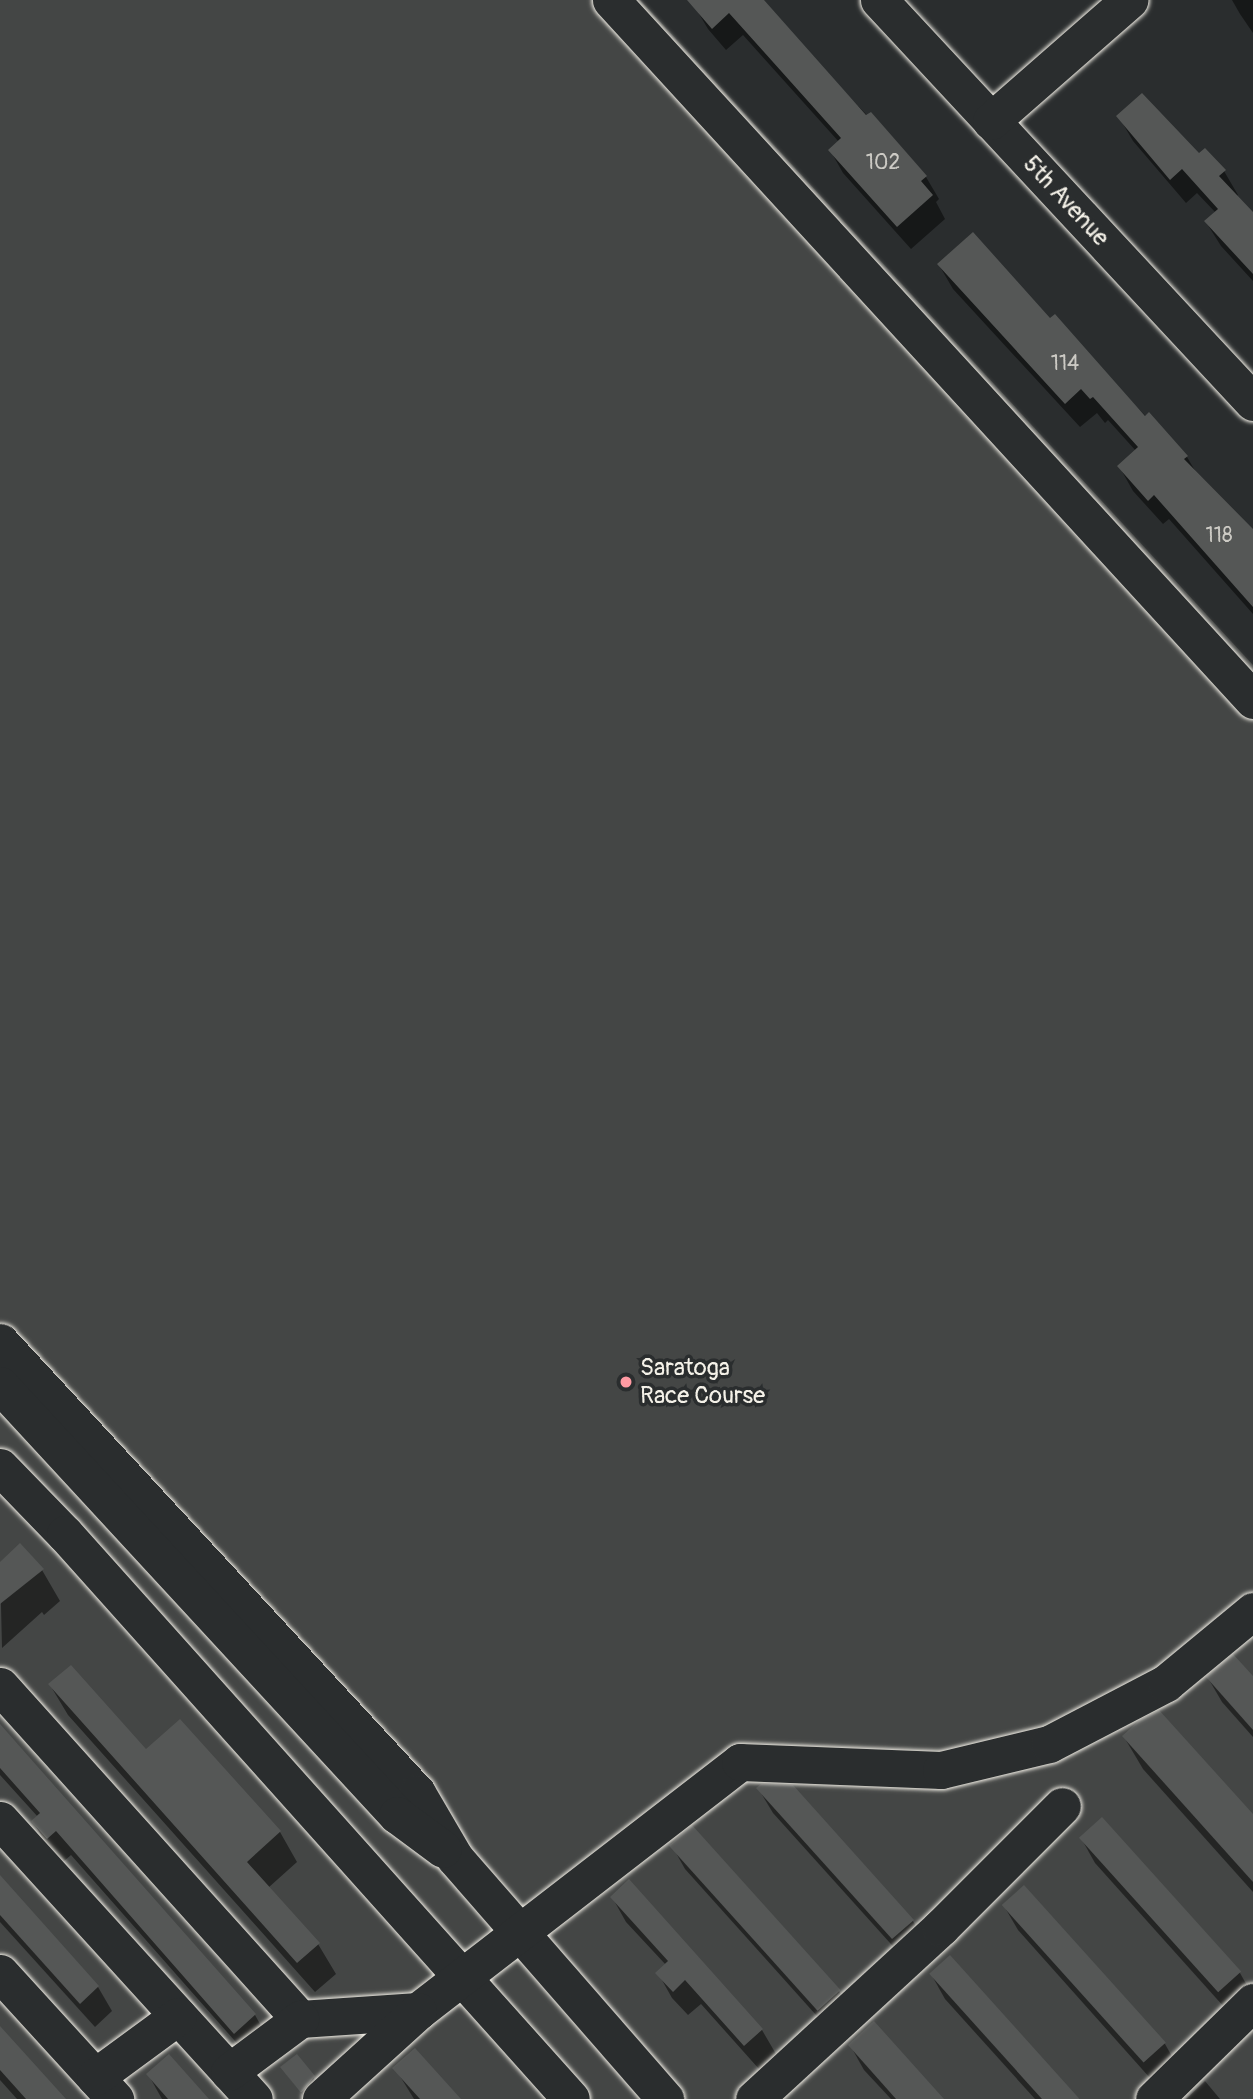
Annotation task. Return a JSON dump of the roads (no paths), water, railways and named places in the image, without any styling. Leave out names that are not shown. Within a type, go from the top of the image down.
[{"type":"street","points":[[611,0],[1253,700]]},
{"type":"street","name":"5th Avenue","points":[[879,0],[1253,402]]},
{"type":"street","points":[[991,121],[1129,0]]},
{"type":"street","points":[[0,1342],[57,1426],[397,1815],[455,1858],[665,2099]]},
{"type":"street","points":[[0,1385],[57,1426]]},
{"type":"street","points":[[0,1467],[65,1534],[571,2099]]},
{"type":"street","points":[[321,2099],[418,2011],[740,1762],[941,1770],[1049,1744],[1167,1683],[1253,1611]]},
{"type":"street","points":[[0,1686],[300,2019]]},
{"type":"street","points":[[754,2099],[941,1927],[1062,1806]]},
{"type":"street","points":[[0,1820],[254,2099]]},
{"type":"street","points":[[0,1973],[105,2088],[178,2016]]},
{"type":"street","points":[[1154,2099],[1253,2002]]},
{"type":"street","points":[[229,2072],[300,2019],[418,2011]]},
{"type":"place","name":"Saratoga Race Course","points":[[626,1382]]}]
